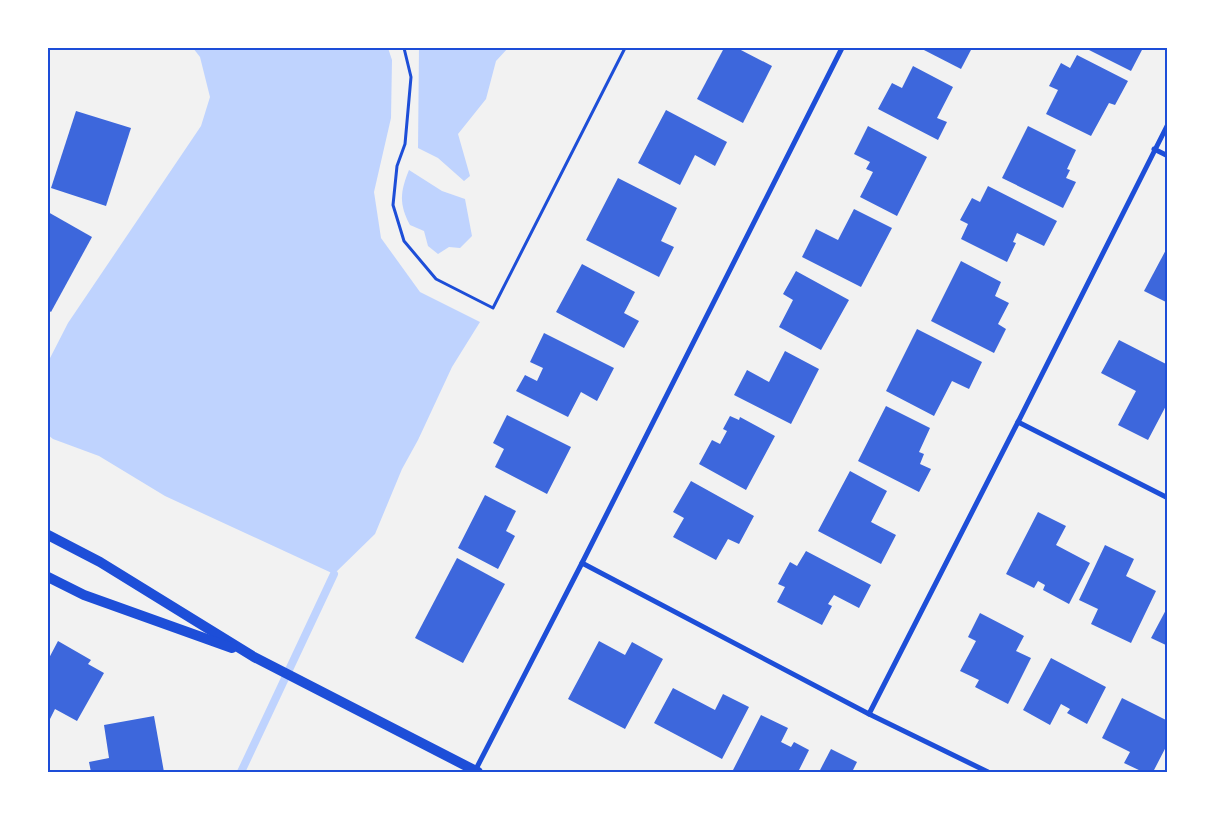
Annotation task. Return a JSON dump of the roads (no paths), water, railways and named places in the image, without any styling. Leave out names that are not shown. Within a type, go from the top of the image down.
[{"type":"main road","points":[[48,535],[100,562],[254,656],[476,772]]},
{"type":"main road","points":[[48,577],[84,594],[254,656]]},
{"type":"street","points":[[476,772],[842,48]]},
{"type":"street","points":[[869,714],[1168,124]]},
{"type":"street","points":[[1154,149],[1168,156]]},
{"type":"street","points":[[1018,422],[1168,498]]},
{"type":"street","points":[[582,563],[869,714],[988,772]]},
{"type":"water","points":[[193,48],[388,48],[392,60],[391,118],[374,192],[381,238],[420,292],[480,322],[452,367],[418,440],[402,469],[375,534],[334,574],[165,496],[99,456],[53,439],[48,435],[48,362],[68,323],[201,126],[210,97],[200,57]]},
{"type":"water","points":[[419,48],[508,48],[496,61],[486,99],[458,134],[470,176],[464,181],[438,158],[418,148]]},
{"type":"water","points":[[409,170],[442,191],[465,199],[472,236],[460,248],[449,247],[438,254],[428,246],[424,231],[410,225],[402,204],[402,192]]},
{"type":"waterway","points":[[241,772],[334,574]]}]
